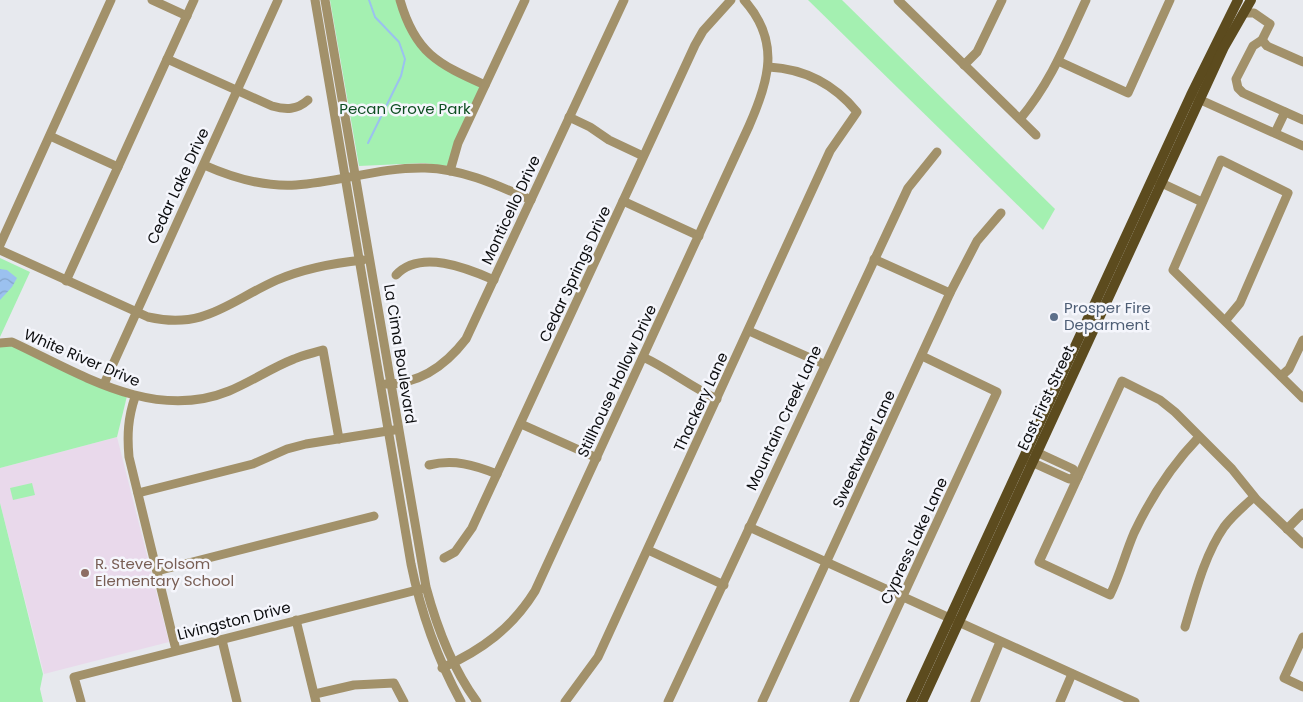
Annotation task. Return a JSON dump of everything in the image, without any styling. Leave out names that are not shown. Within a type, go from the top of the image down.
[{"type":"main road","name":"East First Street","points":[[1195,98],[1224,47],[1247,14],[1251,0]]},
{"type":"main road","name":"East First Street","points":[[911,702],[1038,453],[1077,356],[1120,258],[1195,98],[1236,4]]},
{"type":"main road","points":[[1236,4],[1247,14]]},
{"type":"main road","name":"East First Street","points":[[922,702],[953,621],[1022,458],[1077,356]]},
{"type":"street","points":[[0,245],[111,0]]},
{"type":"street","points":[[152,0],[187,16]]},
{"type":"street","points":[[66,281],[194,0]]},
{"type":"street","name":"Cedar Lake Drive","points":[[104,384],[278,0]]},
{"type":"street","name":"La Cima Boulevard","points":[[315,0],[416,590],[442,668],[461,702]]},
{"type":"street","name":"La Cima Boulevard","points":[[325,0],[426,587],[433,612],[454,663],[462,681],[477,702]]},
{"type":"street","points":[[400,0],[414,36],[430,55],[452,70],[485,85]]},
{"type":"street","points":[[450,171],[458,143],[525,0]]},
{"type":"street","name":"Monticello Drive","points":[[380,384],[391,384],[422,377],[434,371],[466,339],[624,0]]},
{"type":"street","name":"Cedar Springs Drive","points":[[444,558],[455,552],[465,539],[497,474],[702,31],[730,0]]},
{"type":"street","points":[[744,0],[760,25],[766,41],[769,67]]},
{"type":"street","points":[[898,0],[1036,135]]},
{"type":"street","points":[[964,65],[977,52],[1002,0]]},
{"type":"street","points":[[1020,119],[1040,95],[1086,0]]},
{"type":"street","points":[[1058,61],[1128,93],[1170,0]]},
{"type":"street","points":[[1247,14],[1254,14],[1270,24],[1262,40],[1253,46],[1236,79],[1238,88],[1243,93],[1303,120]]},
{"type":"street","points":[[1262,40],[1267,46],[1303,62]]},
{"type":"street","points":[[168,59],[281,109],[300,107],[308,100]]},
{"type":"street","name":"Thackery Lane","points":[[565,702],[598,657],[830,151],[857,112],[837,91],[815,78],[794,70],[769,67]]},
{"type":"street","name":"Stillhouse Hollow Drive","points":[[442,668],[485,646],[506,630],[523,612],[536,592],[760,100],[769,67]]},
{"type":"street","points":[[1195,98],[1303,146]]},
{"type":"street","points":[[1276,133],[1285,112]]},
{"type":"street","points":[[569,117],[590,127],[609,140],[643,156]]},
{"type":"street","points":[[50,136],[118,166]]},
{"type":"street","name":"Mountain Creek Lane","points":[[668,702],[724,585],[824,364],[908,188],[938,152]]},
{"type":"street","points":[[1225,321],[1240,303],[1288,192],[1221,160],[1173,270],[1303,398]]},
{"type":"street","points":[[204,165],[230,175],[272,184],[296,185],[409,168],[450,171],[484,180],[531,200]]},
{"type":"street","points":[[1157,181],[1202,202]]},
{"type":"street","points":[[623,201],[699,236]]},
{"type":"street","name":"Sweetwater Lane","points":[[762,702],[950,293],[977,241],[1001,213]]},
{"type":"street","points":[[0,250],[136,312],[165,321],[201,319],[278,280],[320,267],[371,259]]},
{"type":"street","points":[[874,259],[950,293]]},
{"type":"street","points":[[396,275],[403,267],[418,263],[435,263],[465,267],[494,280]]},
{"type":"street","points":[[749,331],[824,364]]},
{"type":"street","points":[[1281,376],[1289,369],[1303,340]]},
{"type":"street","name":"White River Drive","points":[[0,343],[12,342],[135,397],[176,401],[210,397],[228,392],[294,359],[323,350],[339,439]]},
{"type":"street","points":[[643,356],[663,366],[692,387],[717,399]]},
{"type":"street","name":"Cypress Lake Lane","points":[[854,702],[997,392],[922,356]]},
{"type":"street","points":[[1199,438],[1170,470],[1152,498],[1134,534],[1122,570],[1110,595],[1039,562],[1122,381],[1160,400],[1232,470],[1254,497],[1303,544]]},
{"type":"street","points":[[135,397],[129,414],[127,433],[128,457],[176,650]]},
{"type":"street","points":[[521,424],[597,458]]},
{"type":"street","points":[[138,493],[253,464],[306,444],[398,429]]},
{"type":"street","points":[[1027,448],[1073,469],[1078,477]]},
{"type":"street","points":[[1022,458],[1069,478],[1078,477]]},
{"type":"street","points":[[429,465],[454,462],[479,467],[497,474]]},
{"type":"street","points":[[1185,627],[1206,562],[1216,541],[1225,526],[1254,497]]},
{"type":"street","points":[[1287,529],[1303,513]]},
{"type":"street","points":[[157,571],[374,516]]},
{"type":"street","points":[[749,527],[1135,702]]},
{"type":"street","points":[[648,550],[724,585]]},
{"type":"street","name":"Livingston Drive","points":[[80,702],[74,677],[426,587]]},
{"type":"street","points":[[296,620],[316,698],[357,684],[394,683],[404,702]]},
{"type":"street","points":[[1303,637],[1284,678],[1303,687]]},
{"type":"street","points":[[222,640],[238,702]]},
{"type":"street","points":[[975,702],[1000,642]]},
{"type":"street","points":[[1060,702],[1072,674]]},
{"type":"shaded area","name":"R. Steve Folsom Elementary School","points":[[117,437],[169,642],[44,674],[0,503],[0,468]]},
{"type":"green space","name":"Pecan Grove Park","points":[[330,0],[396,0],[409,34],[480,87],[447,166],[424,163],[359,166]]},
{"type":"green space","points":[[808,0],[842,0],[1055,209],[1043,230]]},
{"type":"green space","points":[[0,258],[30,272],[0,337]]},
{"type":"green space","points":[[0,341],[127,396],[117,437],[0,468]]},
{"type":"green space","points":[[32,483],[35,495],[13,500],[10,488]]},
{"type":"green space","points":[[0,503],[43,674],[40,689],[43,702],[0,702]]},
{"type":"water","points":[[0,269],[7,270],[17,278],[12,287],[0,300]]},
{"type":"waterway","points":[[368,143],[401,76],[405,59],[399,42],[375,17],[369,0]]},
{"type":"place","name":"Prosper Fire Deparment","points":[[1054,317]]},
{"type":"place","name":"R. Steve Folsom Elementary School","points":[[85,573]]}]
